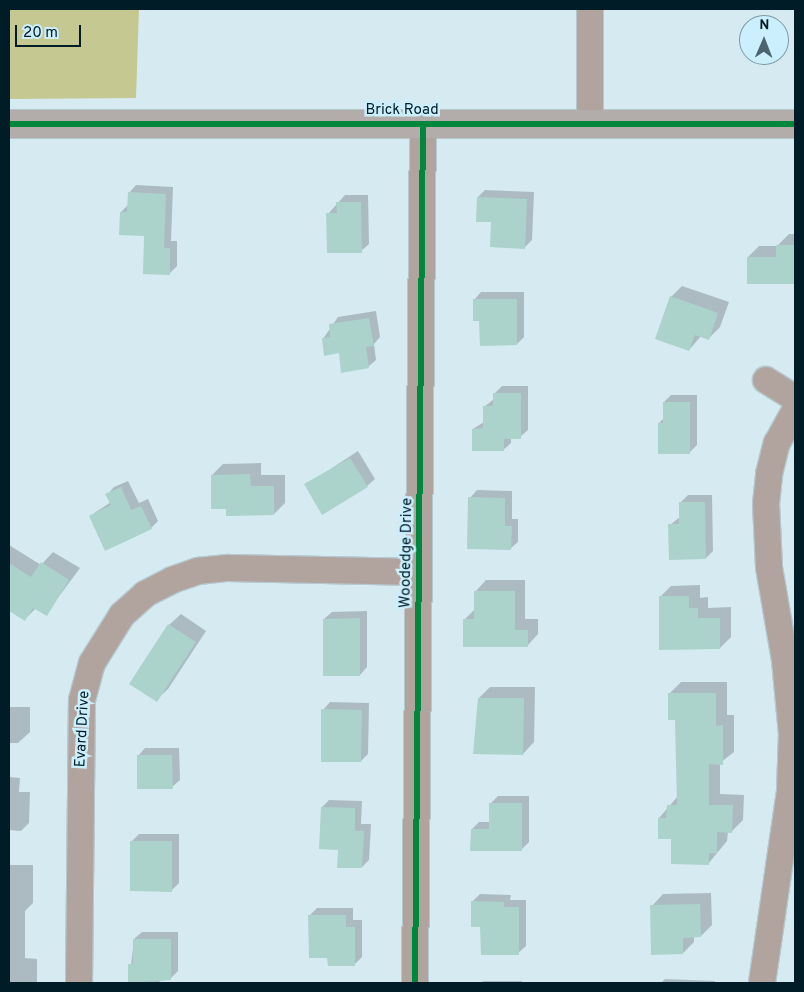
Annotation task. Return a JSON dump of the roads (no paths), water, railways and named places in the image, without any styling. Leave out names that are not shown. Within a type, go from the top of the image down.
[{"type":"street","points":[[590,9],[590,124]]},
{"type":"street","name":"Brick Road","points":[[9,124],[795,124]]},
{"type":"street","name":"Woodedge Drive","points":[[415,983],[423,124]]},
{"type":"street","points":[[766,380],[795,398]]},
{"type":"street","points":[[762,983],[790,791],[792,734],[785,660],[769,567],[766,504],[769,474],[777,443],[795,411]]},
{"type":"street","name":"Evard Drive","points":[[79,983],[82,700],[96,656],[122,615],[145,594],[172,580],[198,571],[228,568],[419,572]]}]
